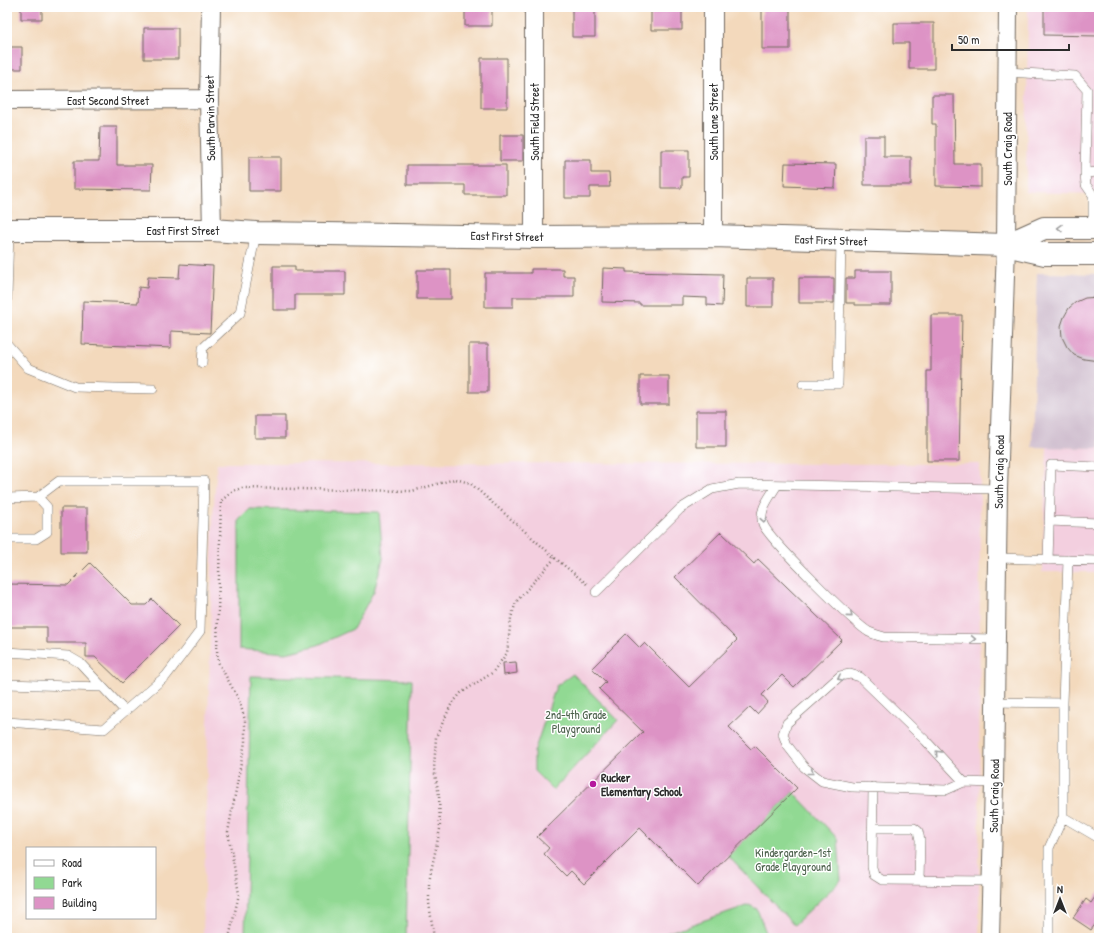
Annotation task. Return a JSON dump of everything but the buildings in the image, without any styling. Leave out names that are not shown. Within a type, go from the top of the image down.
[{"type":"street","name":"South Parvin Street","points":[[211,7],[209,99],[212,230]]},
{"type":"street","name":"South Field Street","points":[[534,7],[534,237]]},
{"type":"street","name":"South Lane Street","points":[[712,236],[713,7]]},
{"type":"street","name":"South Craig Road","points":[[990,938],[998,558],[998,488],[1006,245],[1008,7]]},
{"type":"street","name":"East Second Street","points":[[7,100],[209,99]]},
{"type":"street","name":"East First Street","points":[[1006,245],[1044,228],[1096,228]]},
{"type":"street","name":"East First Street","points":[[8,230],[212,230],[534,237],[712,236],[1006,245],[1045,254],[1099,254]]},
{"type":"lane","points":[[1007,72],[1075,76],[1087,90],[1085,173],[1086,185],[1093,195],[1096,228]]},
{"type":"lane","points":[[1085,173],[1099,172]]},
{"type":"lane","points":[[7,298],[8,230]]},
{"type":"lane","points":[[202,363],[203,348],[240,313],[256,232]]},
{"type":"lane","points":[[804,384],[838,384],[841,241]]},
{"type":"lane","points":[[7,344],[28,368],[75,386],[153,389]]},
{"type":"lane","points":[[1048,560],[1051,465],[1099,467]]},
{"type":"lane","points":[[7,498],[38,497],[59,481],[204,482],[200,631],[166,676],[104,729],[7,722]]},
{"type":"lane","points":[[596,592],[680,509],[712,489],[739,484],[998,488]]},
{"type":"lane","points":[[777,485],[762,509],[763,524],[802,568],[845,611],[869,632],[884,637],[996,639]]},
{"type":"lane","points":[[7,539],[36,539],[46,532],[47,507],[38,497]]},
{"type":"lane","points":[[1049,521],[1099,523]]},
{"type":"lane","points":[[998,558],[1099,561]]},
{"type":"lane","points":[[1049,938],[1049,848],[1063,817],[1063,703],[1068,560]]},
{"type":"lane","points":[[7,652],[68,656],[80,663],[125,711]]},
{"type":"lane","points":[[964,782],[926,741],[860,677],[850,674],[840,676],[787,723],[783,734],[787,745],[804,767],[822,781],[852,787],[946,790],[964,782],[994,782]]},
{"type":"lane","points":[[7,684],[102,687]]},
{"type":"lane","points":[[995,702],[1063,703]]},
{"type":"lane","points":[[873,787],[872,867],[874,875],[882,880],[992,881]]},
{"type":"lane","points":[[1063,817],[1099,838]]},
{"type":"lane","points":[[872,828],[914,828],[918,831],[920,840],[919,880]]},
{"type":"path","points":[[229,938],[239,894],[228,832],[245,742],[245,720],[238,700],[218,662],[217,650],[221,501],[234,491],[242,488],[412,491],[454,479],[470,483],[596,592]]},
{"type":"path","points":[[434,938],[429,903],[429,881],[440,829],[439,795],[434,769],[436,737],[451,705],[461,693],[492,674],[507,653],[511,618],[516,602],[555,558]]},
{"type":"shaded area","points":[[1028,7],[1099,7],[1099,194],[1026,192]]},
{"type":"shaded area","points":[[1037,273],[1099,274],[1099,448],[1032,447]]},
{"type":"shaded area","points":[[1047,447],[1099,448],[1099,572],[1042,572]]},
{"type":"shaded area","name":"Rucker Elementary School","points":[[217,463],[980,464],[979,938],[203,938],[213,517]]},
{"type":"green space","points":[[250,509],[379,512],[383,559],[374,591],[353,629],[318,645],[286,653],[239,649],[239,520]]},
{"type":"green space","name":"2nd-4th Grade Playground","points":[[573,674],[618,720],[553,790],[534,771],[534,752],[556,686]]},
{"type":"green space","points":[[251,676],[412,680],[406,938],[245,938]]},
{"type":"green space","name":"Kindergarden-1st Grade Playground","points":[[793,792],[838,839],[841,880],[794,925],[728,856]]},
{"type":"green space","points":[[749,905],[757,909],[768,938],[652,938]]},
{"type":"place","name":"Rucker Elementary School","points":[[593,784]]}]
